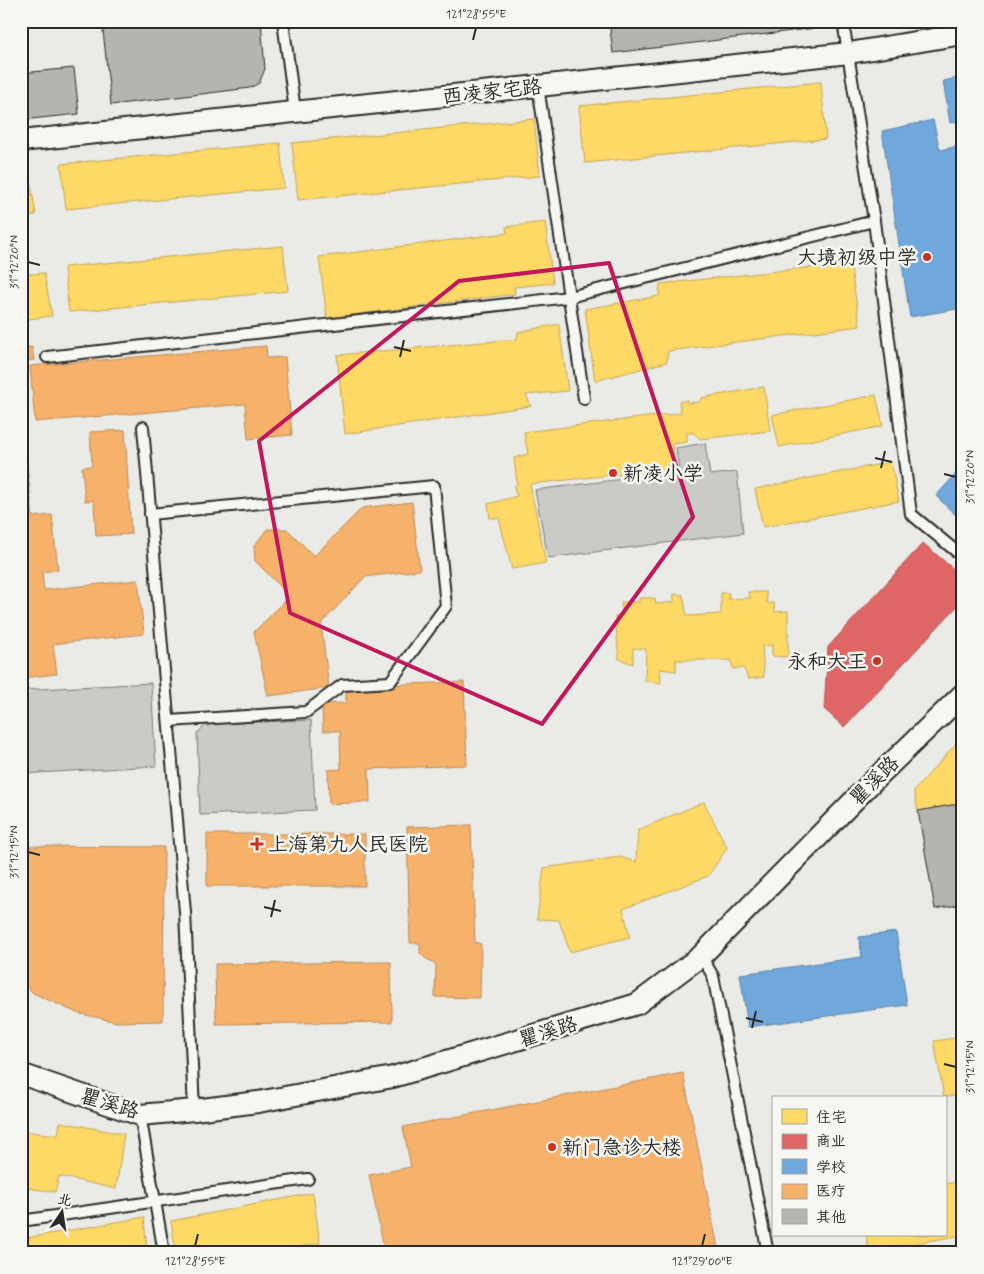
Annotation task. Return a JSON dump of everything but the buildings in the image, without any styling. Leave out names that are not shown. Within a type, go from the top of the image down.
[{"type":"street","name":"西凌家宅路","points":[[21,141],[849,53],[963,34]]},
{"type":"street","name":"瞿溪路","points":[[21,1074],[140,1115],[194,1110],[258,1102],[393,1076],[638,1004],[702,956],[872,781],[963,694]]},
{"type":"lane","points":[[283,21],[295,111]]},
{"type":"lane","points":[[843,21],[874,222],[911,514],[963,557]]},
{"type":"lane","points":[[538,86],[584,399]]},
{"type":"lane","points":[[47,357],[568,297],[874,222]]},
{"type":"lane","points":[[143,427],[185,912],[194,1110]]},
{"type":"lane","points":[[150,514],[434,486],[446,606],[390,682],[342,685],[306,712],[168,721]]},
{"type":"lane","points":[[702,956],[713,976],[768,1253]]},
{"type":"lane","points":[[140,1115],[164,1253]]},
{"type":"lane","points":[[21,1221],[308,1179]]},
{"type":"highlighted area","points":[[609,263],[693,517],[542,724],[290,613],[259,441],[459,281]]},
{"type":"shaded area","points":[[705,443],[710,475],[737,472],[743,533],[548,558],[535,490],[679,472],[676,448]]},
{"type":"shaded area","points":[[151,683],[156,766],[21,774],[21,690]]},
{"type":"shaded area","points":[[311,720],[315,810],[200,815],[197,733],[207,724]]},
{"type":"place","name":"大境初级中学","points":[[927,257]]},
{"type":"place","name":"新凌小学","points":[[613,473]]},
{"type":"place","name":"永和大王","points":[[877,661]]},
{"type":"place","name":"上海第九人民医院","points":[[257,844]]},
{"type":"place","name":"新门急诊大楼","points":[[552,1147]]}]
